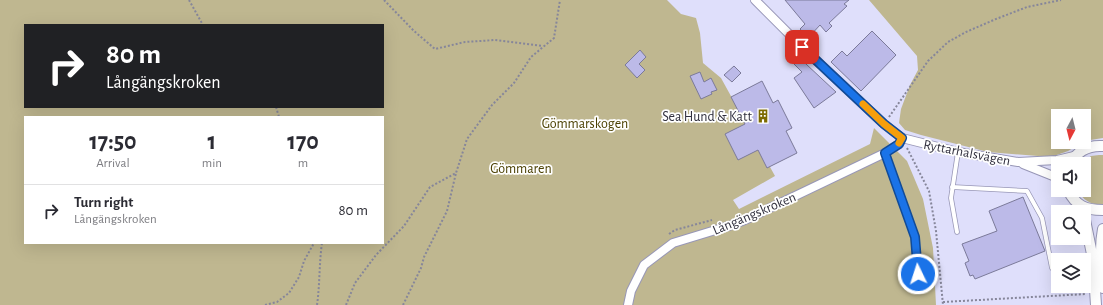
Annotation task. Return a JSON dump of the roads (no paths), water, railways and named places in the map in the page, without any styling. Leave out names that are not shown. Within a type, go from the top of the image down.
[{"type":"street","name":"Ryttarhalsvägen","points":[[756,1],[802,47],[884,124],[902,138],[958,152],[1018,162],[1051,175]]},
{"type":"street","name":"Långängskroken","points":[[628,305],[631,291],[644,265],[673,243],[747,219],[885,153],[899,144],[902,138]]},
{"type":"street","points":[[1075,157],[1090,146],[1103,146]]},
{"type":"street","name":"Ryttarhalsvägen","points":[[1018,162],[1051,160]]},
{"type":"street","points":[[1091,210],[1103,210]]},
{"type":"street","points":[[1103,229],[1101,240],[1101,259],[1103,288]]},
{"type":"street","points":[[1090,245],[1093,259],[1096,305]]},
{"type":"lane","points":[[957,232],[951,198],[958,152]]},
{"type":"lane","points":[[885,153],[915,237],[918,287]]},
{"type":"lane","points":[[952,187],[1027,191],[1042,218],[1051,263]]},
{"type":"place","name":"Sea Hund & Katt","points":[[763,116]]},
{"type":"park label","name":"Gömmarskogen","points":[[585,123]]},
{"type":"park label","name":"Gömmaren","points":[[521,168]]}]
